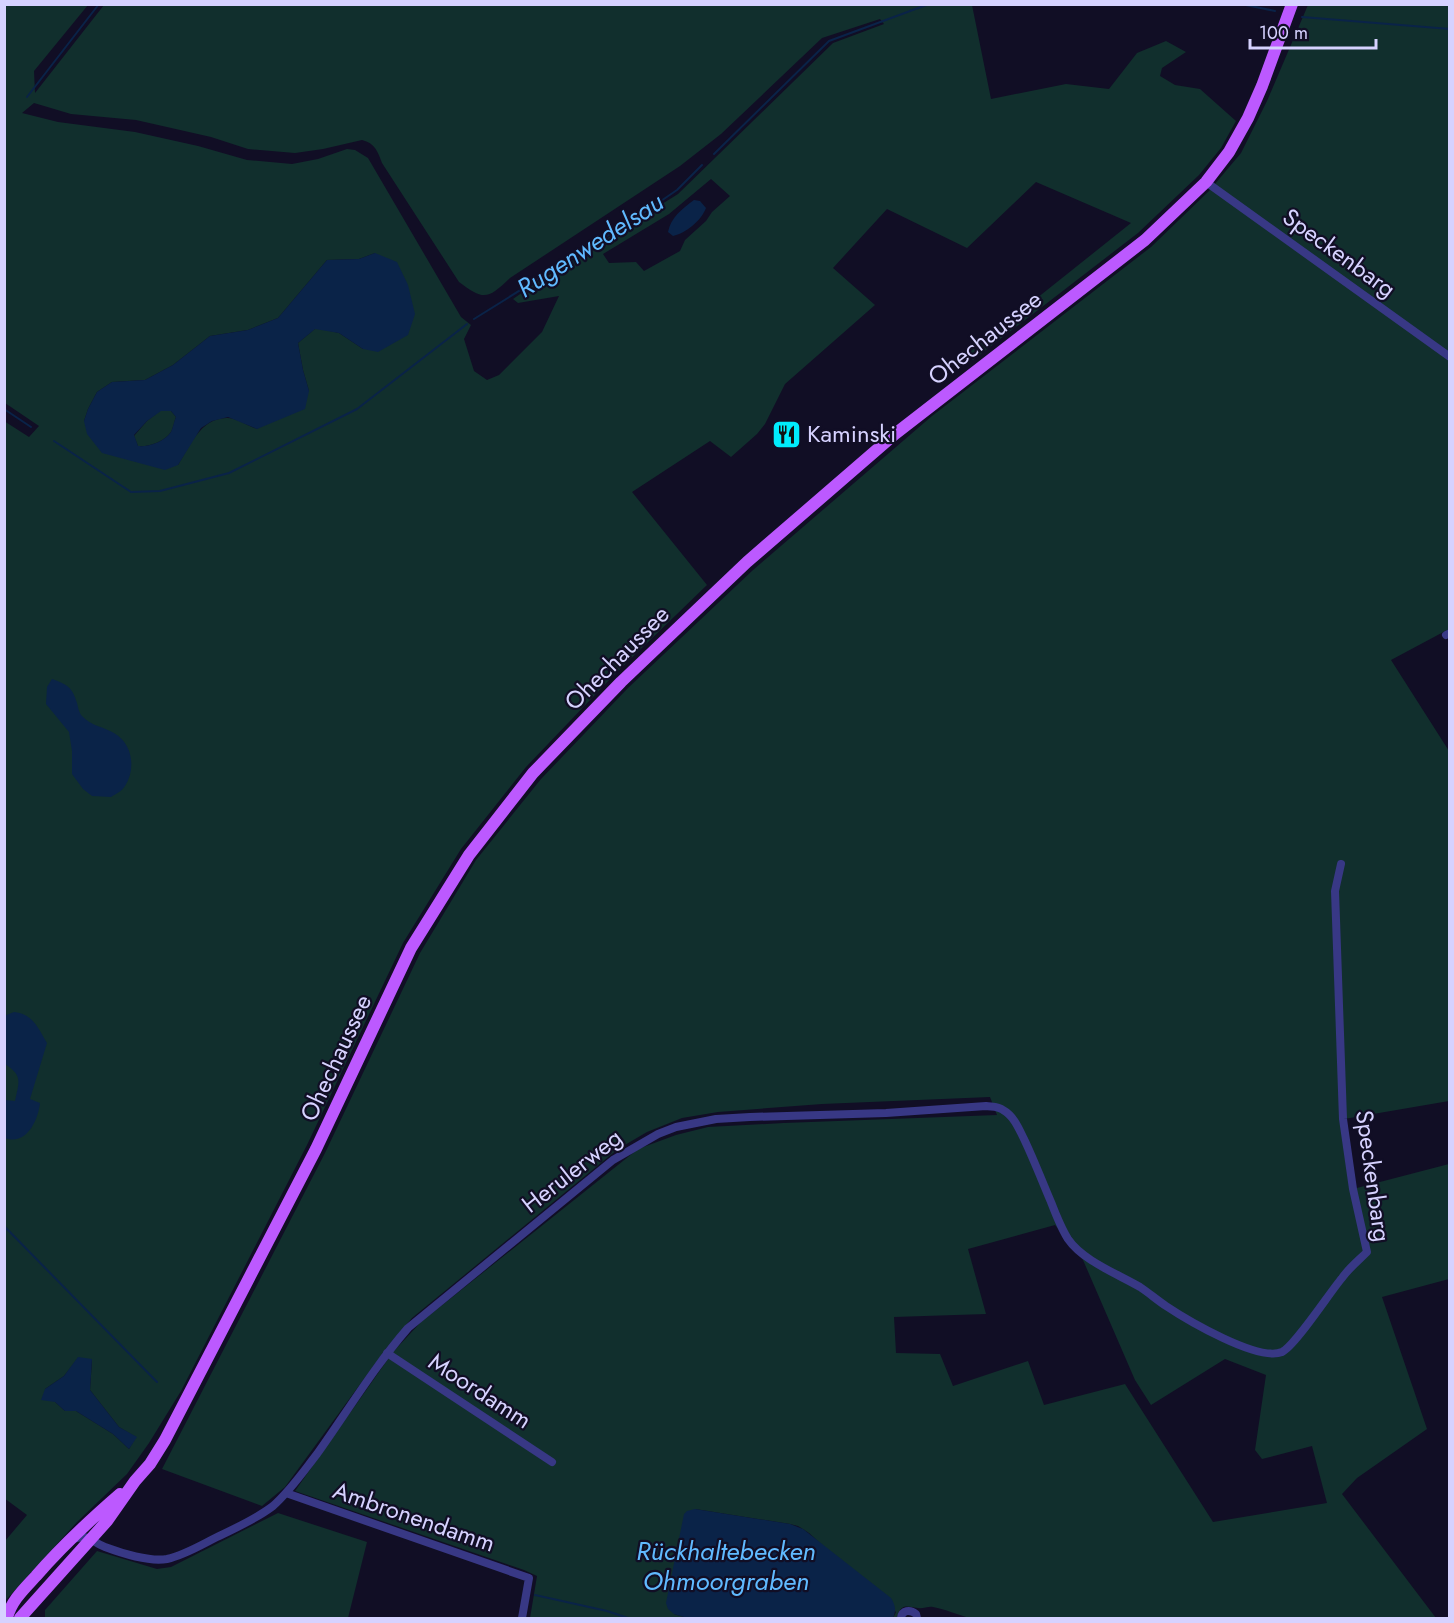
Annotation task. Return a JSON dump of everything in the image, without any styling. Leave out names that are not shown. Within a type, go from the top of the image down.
[{"type":"main road","name":"Ohechaussee","points":[[135,1481],[150,1464],[165,1440],[316,1149],[411,948],[468,855],[533,773],[621,682],[747,562],[896,434],[1144,240],[1206,182],[1229,152],[1248,118],[1292,4]]},
{"type":"main road","points":[[7,1618],[8,1608],[68,1540],[135,1481]]},
{"type":"main road","points":[[20,1618],[92,1538],[135,1481]]},
{"type":"main road","points":[[34,1604],[34,1618]]},
{"type":"street","name":"Speckenbarg","points":[[1206,182],[1449,357]]},
{"type":"street","name":"Speckenbarg","points":[[1119,1275],[1188,1320],[1252,1351],[1270,1354],[1283,1352],[1288,1347],[1343,1276],[1367,1252],[1353,1189],[1343,1119],[1335,891],[1341,864]]},
{"type":"street","name":"Herulerweg","points":[[92,1538],[105,1547],[157,1560],[179,1555],[253,1520],[286,1493],[341,1420],[387,1353],[408,1328],[613,1160],[658,1134],[694,1122],[716,1119],[997,1107],[1012,1117],[1019,1129],[1062,1229],[1070,1242],[1082,1253],[1119,1275]]},
{"type":"street","name":"Moordamm","points":[[387,1353],[552,1462]]},
{"type":"street","name":"Ambronendamm","points":[[286,1493],[529,1578],[522,1618]]},
{"type":"street","points":[[68,1540],[82,1537],[92,1538],[90,1528],[94,1517]]},
{"type":"street","points":[[901,1618],[904,1612],[912,1611],[916,1614],[916,1618]]},
{"type":"green space","points":[[5,5],[88,5],[34,71],[35,93],[104,5],[972,5],[991,99],[1066,84],[1109,89],[1137,53],[1166,41],[1186,52],[1162,68],[1160,76],[1175,85],[1200,89],[1236,121],[1221,148],[1199,175],[1138,233],[973,360],[967,354],[1131,223],[1036,182],[967,248],[887,209],[833,268],[875,305],[785,384],[765,424],[731,457],[710,441],[632,492],[707,585],[614,675],[526,767],[461,849],[403,943],[307,1145],[181,1391],[127,1474],[77,1522],[5,1601],[5,1541],[27,1515],[4,1498],[4,421],[29,437],[39,426],[5,403]],"holes":[[[880,19],[884,24],[833,43],[678,194],[513,299],[518,303],[559,296],[542,332],[499,375],[487,380],[474,371],[464,339],[471,325],[461,317],[368,158],[355,150],[347,149],[318,159],[292,164],[247,160],[135,132],[58,122],[22,113],[34,103],[71,114],[136,120],[211,137],[248,149],[295,153],[366,141],[375,148],[382,163],[459,282],[480,295],[486,295],[491,294],[510,278],[680,166],[721,134],[822,38]],[[711,179],[730,196],[685,240],[680,251],[644,271],[636,262],[609,263],[603,254],[669,214]],[[375,253],[363,349],[339,333],[316,328],[298,343],[309,391],[257,429],[226,418],[209,423],[197,435],[178,465],[84,421],[97,392],[112,382],[145,380],[173,365],[210,336],[248,330],[278,318],[327,260],[359,259]],[[78,1358],[92,1360],[90,1390],[119,1427],[136,1437],[129,1449],[113,1434],[76,1411],[65,1411],[55,1402],[45,1389],[64,1376]]]},
{"type":"green space","points":[[1308,5],[1449,5],[1449,629],[1391,660],[1449,751],[1449,1101],[1344,1119],[1353,1189],[1449,1164],[1449,1279],[1382,1297],[1427,1429],[1357,1478],[1342,1494],[1436,1618],[970,1618],[933,1607],[908,1607],[900,1610],[897,1618],[893,1618],[896,1612],[809,1533],[798,1526],[695,1509],[674,1614],[687,1618],[530,1618],[537,1576],[295,1491],[393,1352],[421,1322],[638,1149],[676,1135],[708,1127],[997,1115],[990,1097],[822,1104],[718,1112],[682,1118],[647,1132],[618,1149],[412,1318],[388,1346],[285,1487],[262,1506],[162,1469],[325,1153],[420,953],[476,860],[541,779],[628,688],[753,570],[932,416],[1151,247],[1209,191],[1241,153],[1267,101]],"holes":[[[1055,1225],[1083,1260],[1135,1380],[1151,1405],[1225,1359],[1266,1375],[1255,1450],[1262,1459],[1312,1446],[1327,1503],[1213,1522],[1125,1384],[1044,1405],[1028,1361],[953,1386],[940,1354],[896,1353],[894,1317],[986,1314],[968,1249]]]},
{"type":"green space","points":[[161,410],[171,411],[176,417],[171,432],[156,443],[138,446],[134,436]]},
{"type":"green space","points":[[278,1513],[367,1542],[348,1618],[45,1618],[45,1610],[97,1551],[157,1569],[171,1567]]},
{"type":"water","points":[[694,200],[700,201],[706,208],[704,213],[692,226],[673,236],[668,232],[674,218]]},
{"type":"water","points":[[375,253],[397,262],[408,285],[415,314],[408,335],[378,352],[363,349],[339,333],[315,329],[298,343],[309,391],[305,409],[257,429],[228,417],[212,421],[201,428],[178,465],[165,470],[102,453],[87,434],[84,421],[88,409],[97,392],[112,382],[145,380],[173,365],[210,336],[248,330],[278,318],[327,260],[359,259]],"holes":[[[161,411],[171,411],[176,417],[168,436],[156,443],[138,446],[134,435],[147,421]]]},
{"type":"water","points":[[52,679],[66,685],[71,690],[80,713],[86,719],[114,733],[129,750],[131,772],[125,786],[111,797],[92,796],[83,789],[72,774],[69,732],[46,704],[47,687]]},
{"type":"water","points":[[14,1012],[21,1013],[30,1019],[38,1027],[47,1043],[30,1099],[40,1103],[37,1117],[25,1135],[12,1140],[5,1138],[5,1100],[15,1101],[18,1080],[15,1072],[5,1064],[4,1016]]},
{"type":"water","points":[[78,1357],[92,1359],[90,1390],[119,1427],[137,1437],[129,1449],[113,1434],[76,1411],[65,1411],[55,1402],[41,1400],[45,1389],[64,1376]]},
{"type":"water","name":"Rückhaltebecken Ohmoorgraben","points":[[695,1509],[790,1524],[803,1529],[891,1598],[895,1608],[893,1618],[687,1618],[674,1614],[668,1609],[666,1603],[684,1514]]},
{"type":"waterway","points":[[27,97],[99,4]]},
{"type":"waterway","name":"Rugenwedelsau","points":[[714,154],[829,41],[929,4]]},
{"type":"waterway","name":"Rugenwedelsau","points":[[1241,4],[1275,11]]},
{"type":"waterway","name":"Rugenwedelsau","points":[[1302,17],[1450,29]]},
{"type":"waterway","name":"Rugenwedelsau","points":[[474,319],[636,218],[677,190],[702,165]]},
{"type":"waterway","name":"Rugenwedelsau","points":[[54,441],[131,492],[160,491],[229,473],[357,409],[467,324]]},
{"type":"waterway","name":"Rugenwedelsau","points":[[4,409],[31,427]]},
{"type":"waterway","points":[[4,1226],[157,1382]]},
{"type":"waterway","points":[[535,1595],[628,1618]]},
{"type":"place","name":"Kaminski","points":[[786,434]]}]
